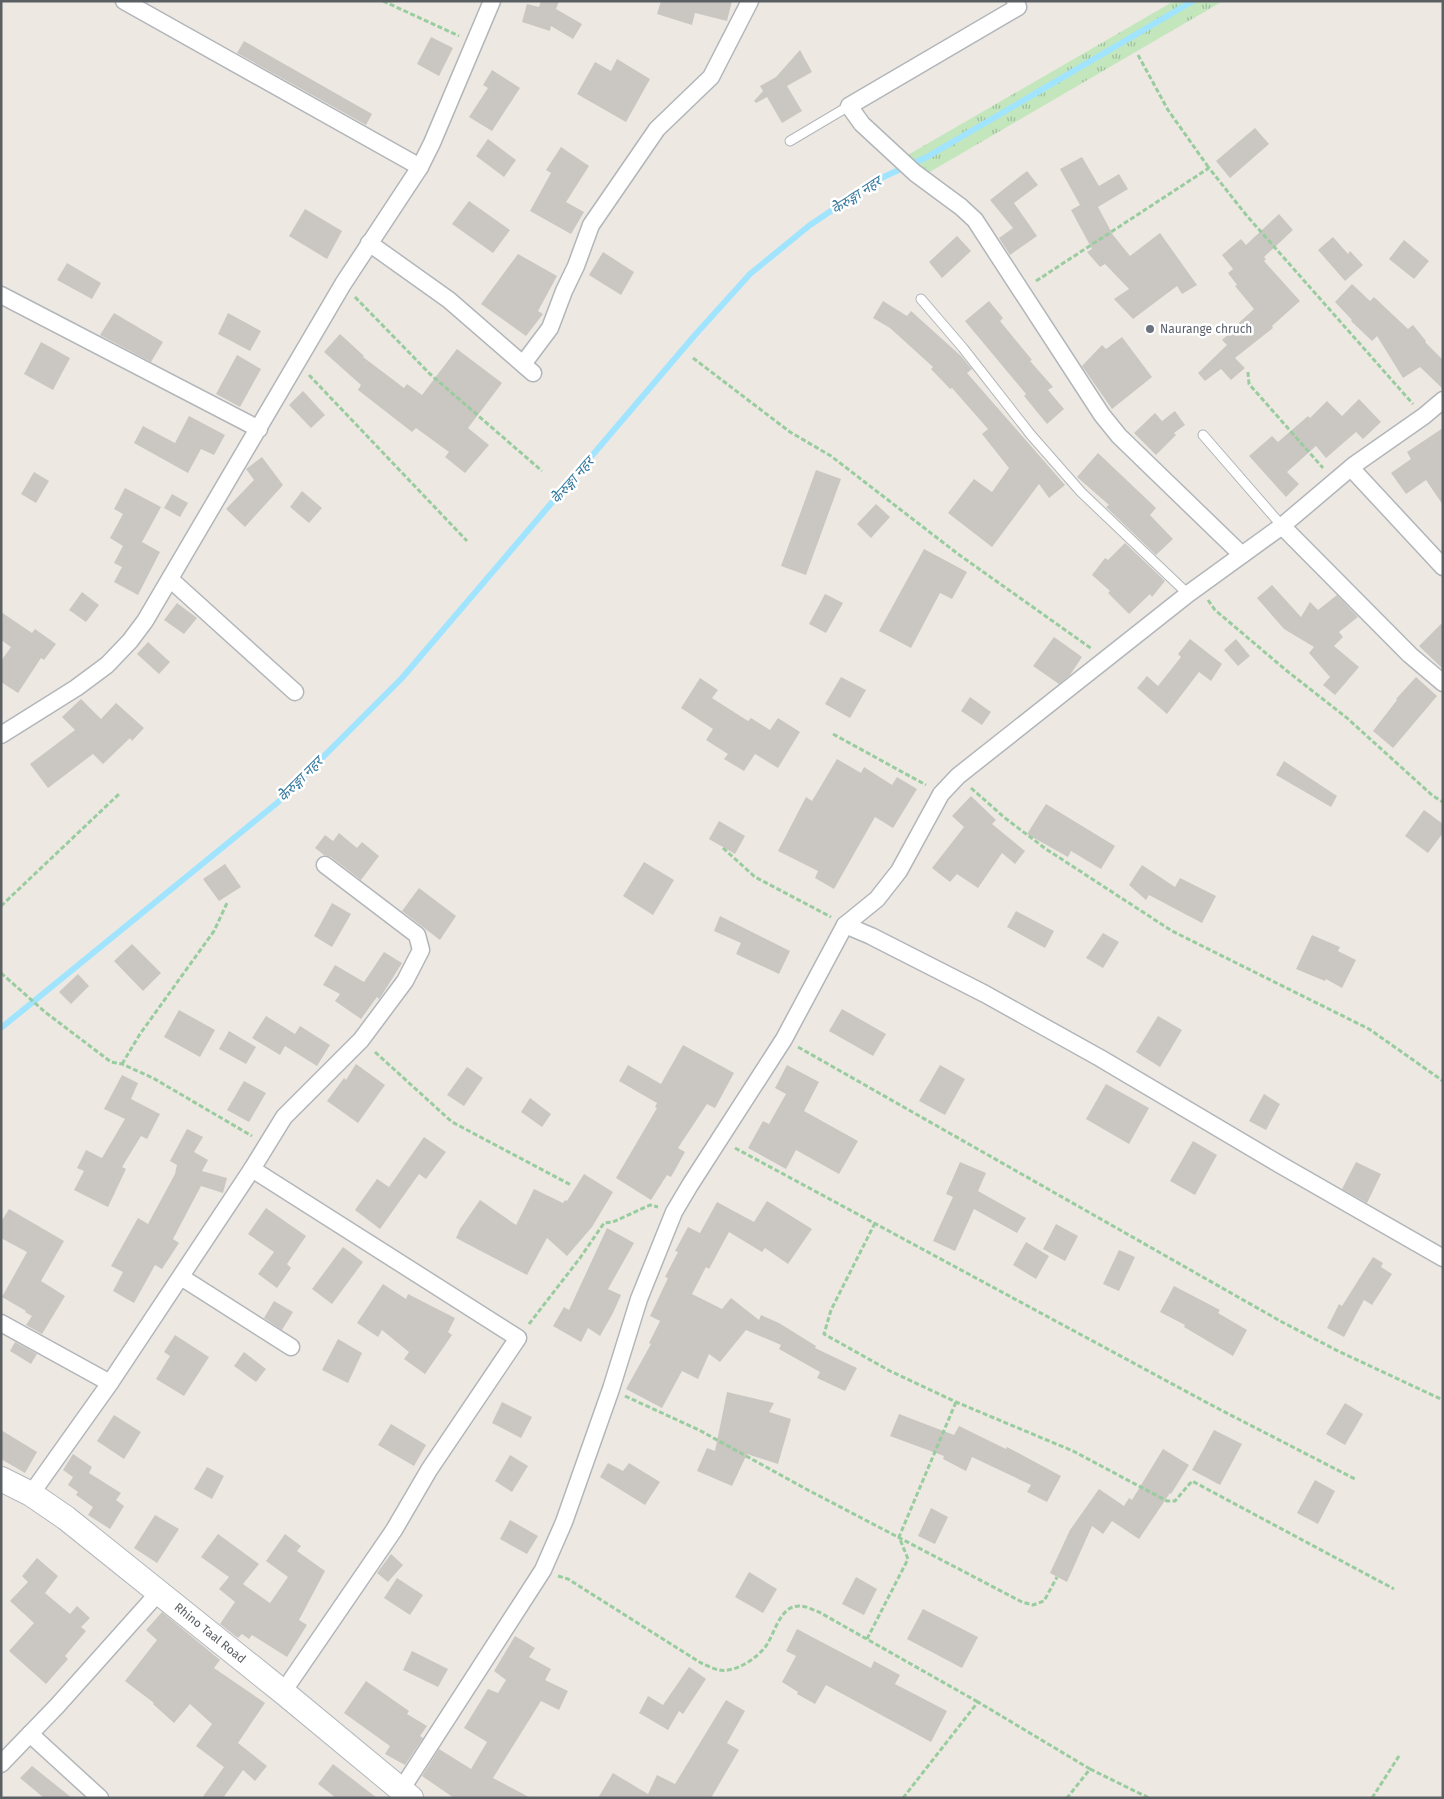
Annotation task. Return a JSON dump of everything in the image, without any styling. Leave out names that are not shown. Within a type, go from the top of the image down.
[{"type":"street","points":[[124,1],[420,167]]},
{"type":"street","points":[[1,735],[76,688],[107,665],[130,641],[145,621],[343,284],[420,167],[492,1]]},
{"type":"street","points":[[369,243],[449,300],[528,369],[550,328],[591,225],[657,129],[711,77],[750,1]]},
{"type":"street","points":[[1021,3],[849,106],[862,124],[916,174],[976,220],[1102,415],[1119,436],[1242,555]]},
{"type":"street","points":[[1,296],[259,429]]},
{"type":"street","points":[[406,1794],[543,1570],[564,1522],[611,1389],[639,1299],[674,1212],[784,1039],[845,925],[877,899],[899,871],[941,794],[958,776],[1193,591],[1282,526],[1351,468],[1424,416],[1443,400]]},
{"type":"street","points":[[1351,468],[1443,566]]},
{"type":"street","points":[[1282,526],[1410,655],[1443,684]]},
{"type":"street","points":[[170,579],[295,692]]},
{"type":"street","points":[[31,1494],[182,1277],[284,1117],[361,1040],[405,981],[421,950],[417,935],[324,865]]},
{"type":"street","points":[[845,925],[871,936],[985,994],[1100,1058],[1270,1159],[1443,1258]]},
{"type":"street","points":[[252,1169],[518,1338],[429,1470],[394,1530],[283,1692]]},
{"type":"street","points":[[182,1277],[292,1347]]},
{"type":"street","points":[[1,1323],[110,1383]]},
{"type":"street","name":"Rhino Taal Road","points":[[1,1480],[31,1494],[66,1518],[283,1692],[406,1794]]},
{"type":"street","points":[[1,1764],[159,1592]]},
{"type":"street","points":[[30,1734],[100,1798]]},
{"type":"lane","points":[[790,141],[849,106]]},
{"type":"lane","points":[[921,299],[964,348],[1031,435],[1081,492],[1193,591]]},
{"type":"lane","points":[[1203,435],[1282,526]]},
{"type":"path","points":[[382,1],[461,37],[474,40]]},
{"type":"path","points":[[1138,55],[1168,110],[1208,168],[1424,416]]},
{"type":"path","points":[[1021,291],[1208,168]]},
{"type":"path","points":[[343,284],[430,374],[542,471]]},
{"type":"path","points":[[693,358],[790,432],[831,456],[958,554],[1107,659]]},
{"type":"path","points":[[297,361],[467,541]]},
{"type":"path","points":[[1248,372],[1249,384],[1335,482]]},
{"type":"path","points":[[1193,591],[1287,671],[1347,718],[1433,796],[1443,802]]},
{"type":"path","points":[[833,734],[941,794]]},
{"type":"path","points":[[958,776],[1004,818],[1046,850],[1172,931],[1368,1029],[1443,1081]]},
{"type":"path","points":[[1,906],[119,794]]},
{"type":"path","points":[[723,848],[755,877],[845,925]]},
{"type":"path","points":[[122,1064],[140,1034],[214,931],[227,903]]},
{"type":"path","points":[[1,973],[44,1012],[111,1062],[122,1064],[153,1078],[266,1145]]},
{"type":"path","points":[[784,1039],[1282,1322],[1340,1352],[1443,1400]]},
{"type":"path","points":[[361,1040],[452,1122],[571,1185]]},
{"type":"path","points":[[719,1139],[1215,1407],[1355,1479]]},
{"type":"path","points":[[518,1338],[554,1289],[580,1258],[604,1223],[613,1222],[650,1205],[674,1212]]},
{"type":"path","points":[[875,1223],[831,1310],[824,1334],[890,1371],[956,1402],[1073,1451],[1167,1501],[1175,1501],[1192,1480],[1394,1589]]},
{"type":"path","points":[[611,1389],[700,1430],[806,1489],[1022,1602],[1032,1605],[1044,1602],[1057,1577]]},
{"type":"path","points":[[867,1639],[908,1559],[898,1537],[956,1402]]},
{"type":"path","points":[[543,1570],[568,1579],[701,1663],[720,1670],[736,1668],[752,1659],[766,1646],[780,1617],[790,1609],[800,1606],[819,1612],[978,1702],[1090,1769],[1149,1798]]},
{"type":"path","points":[[903,1798],[978,1702]]},
{"type":"path","points":[[1372,1798],[1399,1756]]},
{"type":"path","points":[[1067,1798],[1090,1769]]},
{"type":"green space","points":[[1174,1],[1223,1],[928,173],[906,156]]},
{"type":"building","points":[[541,1],[559,1],[556,9],[582,24],[573,39],[551,26],[550,31],[522,22],[527,4],[539,7]]},
{"type":"building","points":[[661,1],[732,1],[727,21],[695,13],[692,25],[657,14]]},
{"type":"building","points":[[431,37],[453,48],[439,76],[417,64]]},
{"type":"building","points":[[244,41],[372,114],[366,125],[237,53]]},
{"type":"building","points":[[800,50],[812,72],[787,86],[802,111],[782,123],[767,97],[756,103],[754,101],[763,91],[760,86],[776,77]]},
{"type":"building","points":[[617,59],[650,79],[626,122],[577,94],[595,62],[611,71]]},
{"type":"building","points":[[492,70],[520,88],[492,131],[469,117],[488,88],[483,85]]},
{"type":"building","points":[[1255,128],[1269,144],[1230,178],[1216,161]]},
{"type":"building","points":[[488,139],[516,160],[504,177],[476,156]]},
{"type":"building","points":[[561,147],[589,166],[566,202],[584,212],[571,234],[530,211],[551,173],[546,170]]},
{"type":"building","points":[[1082,157],[1099,186],[1119,174],[1128,189],[1098,207],[1113,235],[1130,256],[1160,233],[1197,285],[1182,294],[1177,286],[1133,319],[1114,299],[1129,289],[1105,264],[1100,267],[1087,252],[1092,249],[1071,210],[1080,205],[1060,169]]},
{"type":"building","points":[[1027,171],[1038,185],[1014,203],[1037,236],[1010,255],[999,238],[1013,228],[990,200]]},
{"type":"building","points":[[469,201],[510,230],[493,253],[452,224]]},
{"type":"building","points":[[305,209],[342,231],[327,259],[289,236]]},
{"type":"building","points":[[1279,214],[1293,230],[1264,257],[1266,259],[1264,261],[1300,301],[1272,326],[1273,328],[1235,358],[1245,368],[1231,380],[1221,369],[1205,381],[1198,373],[1227,345],[1222,340],[1229,332],[1254,309],[1235,286],[1237,285],[1228,273],[1233,269],[1222,255],[1241,239],[1246,245]]},
{"type":"building","points":[[957,236],[971,251],[942,278],[929,262]]},
{"type":"building","points":[[1333,237],[1348,254],[1350,251],[1363,265],[1345,281],[1318,250]]},
{"type":"building","points":[[1404,240],[1429,261],[1414,279],[1389,259]]},
{"type":"building","points":[[603,252],[634,272],[621,295],[589,275]]},
{"type":"building","points":[[518,254],[557,276],[538,311],[543,314],[526,336],[481,304]]},
{"type":"building","points":[[67,263],[101,283],[92,299],[57,280]]},
{"type":"building","points":[[1352,284],[1370,301],[1374,297],[1408,329],[1413,325],[1425,342],[1443,360],[1443,389],[1420,367],[1403,378],[1377,336],[1372,341],[1351,321],[1335,302]]},
{"type":"building","points":[[883,301],[907,316],[911,311],[961,356],[972,369],[967,373],[1065,485],[1049,498],[1039,484],[992,547],[948,513],[974,479],[992,492],[1009,468],[982,434],[988,429],[952,388],[950,389],[931,369],[933,367],[890,328],[873,318]]},
{"type":"building","points":[[989,301],[1003,318],[1000,321],[1032,360],[1030,361],[1053,387],[1048,390],[1064,409],[1047,424],[1024,396],[1026,394],[965,321]]},
{"type":"building","points":[[114,313],[163,342],[151,362],[100,335]]},
{"type":"building","points":[[228,313],[261,331],[250,351],[218,334]]},
{"type":"building","points":[[340,334],[363,357],[404,388],[407,384],[422,395],[457,349],[502,383],[468,428],[489,445],[465,473],[445,457],[449,452],[416,428],[412,432],[358,390],[361,385],[324,352]]},
{"type":"building","points":[[1122,337],[1152,377],[1112,409],[1082,366],[1102,345],[1106,349]]},
{"type":"building","points":[[41,342],[70,358],[53,390],[24,374]]},
{"type":"building","points":[[237,355],[261,369],[240,407],[216,394]]},
{"type":"building","points":[[303,391],[325,415],[311,428],[289,405]]},
{"type":"building","points":[[1359,399],[1381,422],[1363,439],[1356,432],[1326,458],[1316,446],[1287,472],[1299,484],[1286,497],[1249,456],[1272,436],[1278,442],[1308,416],[1310,418],[1327,401],[1342,416]]},
{"type":"building","points":[[1175,411],[1185,425],[1174,433],[1176,435],[1156,455],[1134,433],[1155,413],[1162,421]]},
{"type":"building","points":[[189,416],[225,435],[214,455],[201,449],[188,473],[134,443],[143,426],[175,443]]},
{"type":"building","points":[[1443,428],[1443,505],[1426,480],[1406,494],[1391,473],[1411,459],[1407,452]]},
{"type":"building","points":[[1098,453],[1156,508],[1150,515],[1173,539],[1156,555],[1106,507],[1109,505],[1077,477]]},
{"type":"building","points":[[262,457],[283,485],[245,527],[226,509],[254,480],[246,469]]},
{"type":"building","points":[[816,470],[841,479],[806,575],[781,566]]},
{"type":"building","points":[[34,472],[49,481],[36,503],[21,494]]},
{"type":"building","points":[[125,488],[161,507],[142,542],[160,552],[138,595],[114,582],[122,567],[114,563],[123,546],[110,538],[123,514],[114,509]]},
{"type":"building","points":[[302,491],[322,508],[309,523],[290,507]]},
{"type":"building","points":[[172,494],[188,503],[180,517],[164,508]]},
{"type":"building","points":[[876,504],[890,517],[871,538],[857,524]]},
{"type":"building","points":[[1125,543],[1165,581],[1152,597],[1150,594],[1129,614],[1108,593],[1110,591],[1092,575],[1105,558],[1108,560]]},
{"type":"building","points":[[924,549],[967,572],[952,599],[940,593],[911,648],[879,631]]},
{"type":"building","points":[[1272,585],[1301,617],[1310,602],[1318,610],[1337,595],[1358,617],[1339,632],[1343,637],[1334,646],[1359,667],[1335,695],[1323,685],[1330,677],[1309,653],[1314,647],[1284,629],[1257,598]]},
{"type":"building","points":[[82,592],[99,605],[86,622],[69,610]]},
{"type":"building","points":[[825,594],[843,603],[826,633],[809,624]]},
{"type":"building","points":[[177,603],[197,618],[184,634],[164,620]]},
{"type":"building","points":[[1,612],[32,633],[35,629],[56,644],[44,660],[41,658],[18,693],[1,682],[1,661],[11,647],[1,640]]},
{"type":"building","points":[[1443,622],[1443,669],[1419,646]]},
{"type":"building","points":[[1054,637],[1082,657],[1070,675],[1059,684],[1033,666]]},
{"type":"building","points":[[1190,639],[1222,664],[1211,681],[1199,672],[1167,714],[1137,688],[1147,676],[1158,686],[1181,657],[1178,654]]},
{"type":"building","points":[[1236,639],[1250,656],[1238,666],[1224,650]]},
{"type":"building","points":[[148,642],[170,662],[159,674],[137,654]]},
{"type":"building","points":[[841,677],[866,690],[850,718],[825,704]]},
{"type":"building","points":[[1416,677],[1437,696],[1393,748],[1373,731],[1396,699]]},
{"type":"building","points":[[700,678],[718,690],[712,698],[748,721],[751,718],[770,730],[778,718],[800,732],[778,768],[755,754],[744,771],[724,759],[728,754],[706,740],[713,729],[681,708]]},
{"type":"building","points":[[970,697],[991,712],[982,725],[961,711]]},
{"type":"building","points":[[81,699],[101,719],[116,703],[144,728],[132,741],[130,738],[103,764],[93,754],[48,788],[30,764],[75,730],[62,717]]},
{"type":"building","points":[[837,759],[861,773],[864,767],[892,785],[897,777],[917,789],[893,828],[875,817],[834,889],[815,878],[818,871],[778,851],[806,797],[812,801]]},
{"type":"building","points":[[1284,761],[1337,796],[1331,807],[1276,775]]},
{"type":"building","points":[[971,796],[996,820],[992,824],[1025,851],[1015,864],[1002,853],[978,888],[957,874],[950,882],[932,868],[964,827],[952,816]]},
{"type":"building","points":[[1046,804],[1115,846],[1101,869],[1071,851],[1068,857],[1027,834]]},
{"type":"building","points":[[1424,810],[1443,824],[1443,833],[1428,853],[1405,836]]},
{"type":"building","points":[[719,821],[745,836],[735,854],[709,839]]},
{"type":"building","points":[[339,833],[357,848],[362,842],[379,856],[361,880],[331,857],[324,855],[315,848],[325,835],[333,841]]},
{"type":"building","points":[[644,862],[674,880],[653,915],[623,896]]},
{"type":"building","points":[[225,864],[241,887],[219,901],[203,879]]},
{"type":"building","points":[[1142,865],[1175,887],[1180,878],[1216,896],[1202,923],[1149,895],[1146,900],[1129,885]]},
{"type":"building","points":[[419,888],[456,916],[440,940],[402,911]]},
{"type":"building","points":[[332,903],[351,914],[332,947],[314,936]]},
{"type":"building","points":[[1016,911],[1054,931],[1045,948],[1007,927]]},
{"type":"building","points":[[720,916],[790,951],[779,974],[736,954],[741,943],[714,931]]},
{"type":"building","points":[[1103,933],[1119,942],[1103,968],[1086,958]]},
{"type":"building","points":[[1312,935],[1340,947],[1338,951],[1356,960],[1342,988],[1326,979],[1325,981],[1296,969]]},
{"type":"building","points":[[132,944],[161,973],[143,991],[114,961]]},
{"type":"building","points":[[384,952],[402,963],[380,998],[377,997],[361,1019],[335,1001],[340,994],[323,985],[335,965],[364,982]]},
{"type":"building","points":[[78,974],[89,986],[71,1004],[59,992]]},
{"type":"building","points":[[842,1009],[886,1034],[873,1056],[829,1031]]},
{"type":"building","points":[[179,1010],[215,1030],[200,1057],[164,1037]]},
{"type":"building","points":[[266,1016],[295,1034],[300,1026],[330,1045],[317,1066],[285,1046],[280,1055],[252,1038]]},
{"type":"building","points":[[1158,1016],[1182,1030],[1160,1067],[1136,1052]]},
{"type":"building","points":[[229,1031],[256,1047],[246,1064],[219,1049]]},
{"type":"building","points":[[683,1045],[734,1073],[715,1108],[707,1104],[678,1148],[685,1152],[671,1177],[667,1175],[651,1200],[616,1178],[657,1108],[655,1107],[657,1103],[619,1081],[628,1065],[661,1084]]},
{"type":"building","points":[[356,1064],[385,1085],[358,1123],[327,1101],[344,1078],[346,1080]]},
{"type":"building","points":[[787,1065],[819,1082],[804,1111],[858,1141],[839,1174],[796,1150],[786,1169],[748,1148],[763,1121],[769,1124],[786,1094],[775,1088]]},
{"type":"building","points":[[940,1065],[965,1079],[945,1115],[919,1101]]},
{"type":"building","points":[[467,1067],[483,1078],[464,1106],[447,1095]]},
{"type":"building","points":[[122,1075],[138,1083],[131,1099],[160,1114],[147,1139],[141,1136],[122,1167],[126,1169],[108,1207],[74,1190],[84,1171],[77,1168],[86,1150],[102,1158],[125,1119],[104,1109]]},
{"type":"building","points":[[244,1081],[266,1093],[249,1122],[227,1110]]},
{"type":"building","points":[[1106,1084],[1149,1108],[1129,1144],[1086,1119]]},
{"type":"building","points":[[1264,1094],[1280,1104],[1266,1130],[1249,1121]]},
{"type":"building","points":[[530,1098],[551,1114],[542,1127],[521,1112]]},
{"type":"building","points":[[187,1129],[203,1137],[194,1152],[208,1160],[202,1171],[227,1178],[223,1193],[201,1186],[173,1239],[179,1243],[162,1269],[155,1265],[134,1303],[113,1291],[123,1272],[111,1266],[138,1218],[148,1224],[175,1174],[177,1165],[170,1161]]},
{"type":"building","points":[[424,1137],[446,1152],[426,1179],[419,1174],[380,1229],[355,1210],[377,1179],[389,1187]]},
{"type":"building","points":[[1193,1141],[1217,1155],[1195,1195],[1170,1181]]},
{"type":"building","points":[[960,1162],[986,1173],[978,1191],[1026,1218],[1017,1233],[974,1209],[955,1251],[933,1241],[953,1197],[946,1194]]},
{"type":"building","points":[[1356,1162],[1381,1174],[1367,1203],[1342,1189]]},
{"type":"building","points":[[584,1174],[613,1192],[592,1227],[567,1256],[547,1238],[527,1275],[456,1238],[480,1200],[516,1225],[534,1189],[563,1203],[565,1200],[567,1201]]},
{"type":"building","points":[[767,1201],[812,1229],[788,1264],[765,1248],[762,1252],[729,1232],[709,1269],[706,1267],[692,1294],[722,1309],[731,1298],[759,1320],[761,1315],[779,1323],[816,1346],[815,1348],[857,1368],[845,1391],[817,1378],[820,1372],[779,1349],[781,1345],[746,1330],[720,1362],[709,1354],[698,1379],[682,1371],[662,1408],[626,1389],[651,1344],[649,1343],[660,1321],[650,1316],[668,1278],[665,1277],[678,1252],[675,1251],[688,1227],[700,1233],[717,1202],[754,1222]]},
{"type":"building","points":[[266,1208],[306,1236],[287,1264],[291,1268],[277,1288],[258,1274],[274,1252],[248,1234]]},
{"type":"building","points":[[9,1209],[64,1241],[41,1281],[65,1296],[42,1334],[26,1325],[32,1316],[2,1297],[27,1252],[1,1238],[1,1222]]},
{"type":"building","points":[[1056,1224],[1078,1236],[1065,1261],[1043,1249]]},
{"type":"building","points":[[607,1228],[634,1243],[608,1289],[621,1295],[613,1313],[600,1336],[588,1328],[581,1342],[553,1326],[564,1307],[569,1310]]},
{"type":"building","points":[[1026,1242],[1049,1256],[1036,1279],[1013,1265]]},
{"type":"building","points":[[343,1247],[363,1262],[332,1304],[312,1289]]},
{"type":"building","points":[[1119,1250],[1135,1257],[1119,1291],[1103,1284]]},
{"type":"building","points":[[1373,1257],[1383,1263],[1381,1267],[1392,1274],[1372,1305],[1364,1300],[1344,1337],[1327,1328],[1339,1304],[1342,1306]]},
{"type":"building","points":[[383,1284],[406,1299],[408,1294],[455,1318],[448,1332],[452,1335],[425,1374],[404,1359],[409,1352],[382,1330],[378,1337],[357,1323]]},
{"type":"building","points":[[1174,1286],[1220,1310],[1218,1313],[1247,1330],[1233,1356],[1184,1327],[1185,1325],[1160,1312]]},
{"type":"building","points":[[274,1301],[293,1312],[282,1330],[264,1318]]},
{"type":"building","points":[[175,1335],[209,1357],[184,1396],[156,1379],[170,1356],[164,1352]]},
{"type":"building","points":[[338,1339],[362,1353],[348,1383],[322,1370]]},
{"type":"building","points":[[15,1342],[37,1354],[31,1364],[10,1351]]},
{"type":"building","points":[[244,1352],[266,1369],[256,1382],[234,1366]]},
{"type":"building","points":[[727,1392],[774,1403],[769,1412],[791,1419],[778,1464],[747,1454],[732,1486],[697,1471],[707,1448],[715,1451]]},
{"type":"building","points":[[502,1402],[532,1417],[521,1438],[492,1423]]},
{"type":"building","points":[[1345,1403],[1363,1414],[1345,1445],[1326,1434]]},
{"type":"building","points":[[899,1414],[954,1435],[959,1426],[1006,1449],[1007,1447],[1061,1476],[1047,1502],[1027,1492],[1031,1485],[972,1457],[966,1471],[943,1459],[944,1456],[890,1436]]},
{"type":"building","points":[[114,1415],[141,1432],[124,1459],[97,1441]]},
{"type":"building","points":[[391,1424],[426,1445],[414,1466],[378,1445]]},
{"type":"building","points":[[1,1430],[37,1452],[25,1473],[1,1459]]},
{"type":"building","points":[[1214,1430],[1242,1444],[1220,1485],[1192,1470]]},
{"type":"building","points":[[1163,1449],[1189,1465],[1139,1539],[1112,1521],[1103,1534],[1092,1526],[1067,1582],[1050,1573],[1070,1530],[1099,1489],[1124,1506],[1129,1498],[1132,1500]]},
{"type":"building","points":[[73,1454],[92,1467],[89,1473],[121,1493],[116,1500],[124,1506],[110,1529],[88,1515],[93,1507],[76,1495],[78,1492],[68,1485],[73,1477],[63,1470]]},
{"type":"building","points":[[510,1455],[528,1466],[512,1492],[495,1481]]},
{"type":"building","points":[[608,1463],[623,1471],[629,1463],[660,1482],[645,1505],[600,1477]]},
{"type":"building","points":[[207,1467],[224,1476],[212,1499],[194,1489]]},
{"type":"building","points":[[1315,1480],[1335,1491],[1318,1524],[1297,1513]]},
{"type":"building","points":[[931,1508],[948,1517],[935,1544],[918,1536]]},
{"type":"building","points":[[155,1515],[179,1529],[157,1563],[134,1548]]},
{"type":"building","points":[[510,1520],[538,1536],[527,1554],[500,1539]]},
{"type":"building","points":[[218,1534],[259,1564],[243,1584],[270,1603],[288,1577],[266,1561],[285,1534],[301,1546],[297,1551],[325,1571],[299,1620],[307,1625],[287,1657],[252,1635],[249,1639],[242,1634],[238,1638],[220,1624],[235,1602],[219,1589],[229,1577],[201,1557]]},
{"type":"building","points":[[391,1554],[403,1565],[388,1582],[377,1573]]},
{"type":"building","points":[[37,1558],[58,1576],[45,1593],[70,1614],[77,1606],[90,1618],[81,1627],[86,1631],[65,1656],[68,1659],[46,1684],[9,1651],[34,1623],[10,1601],[28,1582],[22,1576]]},
{"type":"building","points":[[749,1572],[777,1589],[763,1613],[735,1597]]},
{"type":"building","points":[[856,1577],[877,1589],[864,1615],[842,1604]]},
{"type":"building","points":[[397,1578],[423,1595],[410,1615],[384,1598]]},
{"type":"building","points":[[923,1609],[978,1637],[962,1668],[907,1639]]},
{"type":"building","points":[[162,1612],[220,1660],[214,1668],[265,1703],[238,1743],[267,1766],[255,1781],[243,1770],[223,1798],[202,1798],[224,1767],[196,1746],[212,1724],[190,1704],[174,1723],[154,1703],[125,1681],[157,1640],[146,1630]]},
{"type":"building","points":[[797,1629],[871,1668],[874,1661],[900,1675],[895,1684],[947,1711],[931,1742],[826,1685],[815,1704],[797,1694],[798,1692],[782,1682],[796,1656],[786,1651]]},
{"type":"building","points":[[515,1636],[535,1648],[529,1657],[551,1669],[545,1680],[568,1691],[559,1710],[541,1701],[493,1778],[531,1798],[454,1798],[422,1776],[439,1749],[471,1769],[487,1742],[464,1728],[488,1689],[498,1693],[506,1680],[494,1671]]},
{"type":"building","points":[[412,1651],[448,1669],[438,1687],[403,1670]]},
{"type":"building","points":[[689,1667],[706,1679],[683,1714],[679,1711],[668,1730],[639,1713],[648,1696],[663,1705]]},
{"type":"building","points":[[366,1681],[409,1711],[407,1714],[427,1726],[420,1736],[423,1738],[405,1765],[385,1754],[390,1746],[344,1713]]},
{"type":"building","points":[[726,1700],[745,1711],[727,1743],[739,1750],[711,1798],[598,1798],[613,1773],[648,1794],[657,1775],[675,1784]]},
{"type":"building","points":[[333,1764],[377,1798],[336,1798],[318,1784]]},
{"type":"building","points":[[32,1766],[72,1798],[44,1798],[20,1778]]},
{"type":"waterway","name":"केेरुङ्गा नहर","points":[[1,1028],[277,803],[402,678],[695,335],[750,274],[810,225],[877,180],[927,157],[1193,1]]},
{"type":"place","name":"Naurange chruch","points":[[1150,329]]}]
